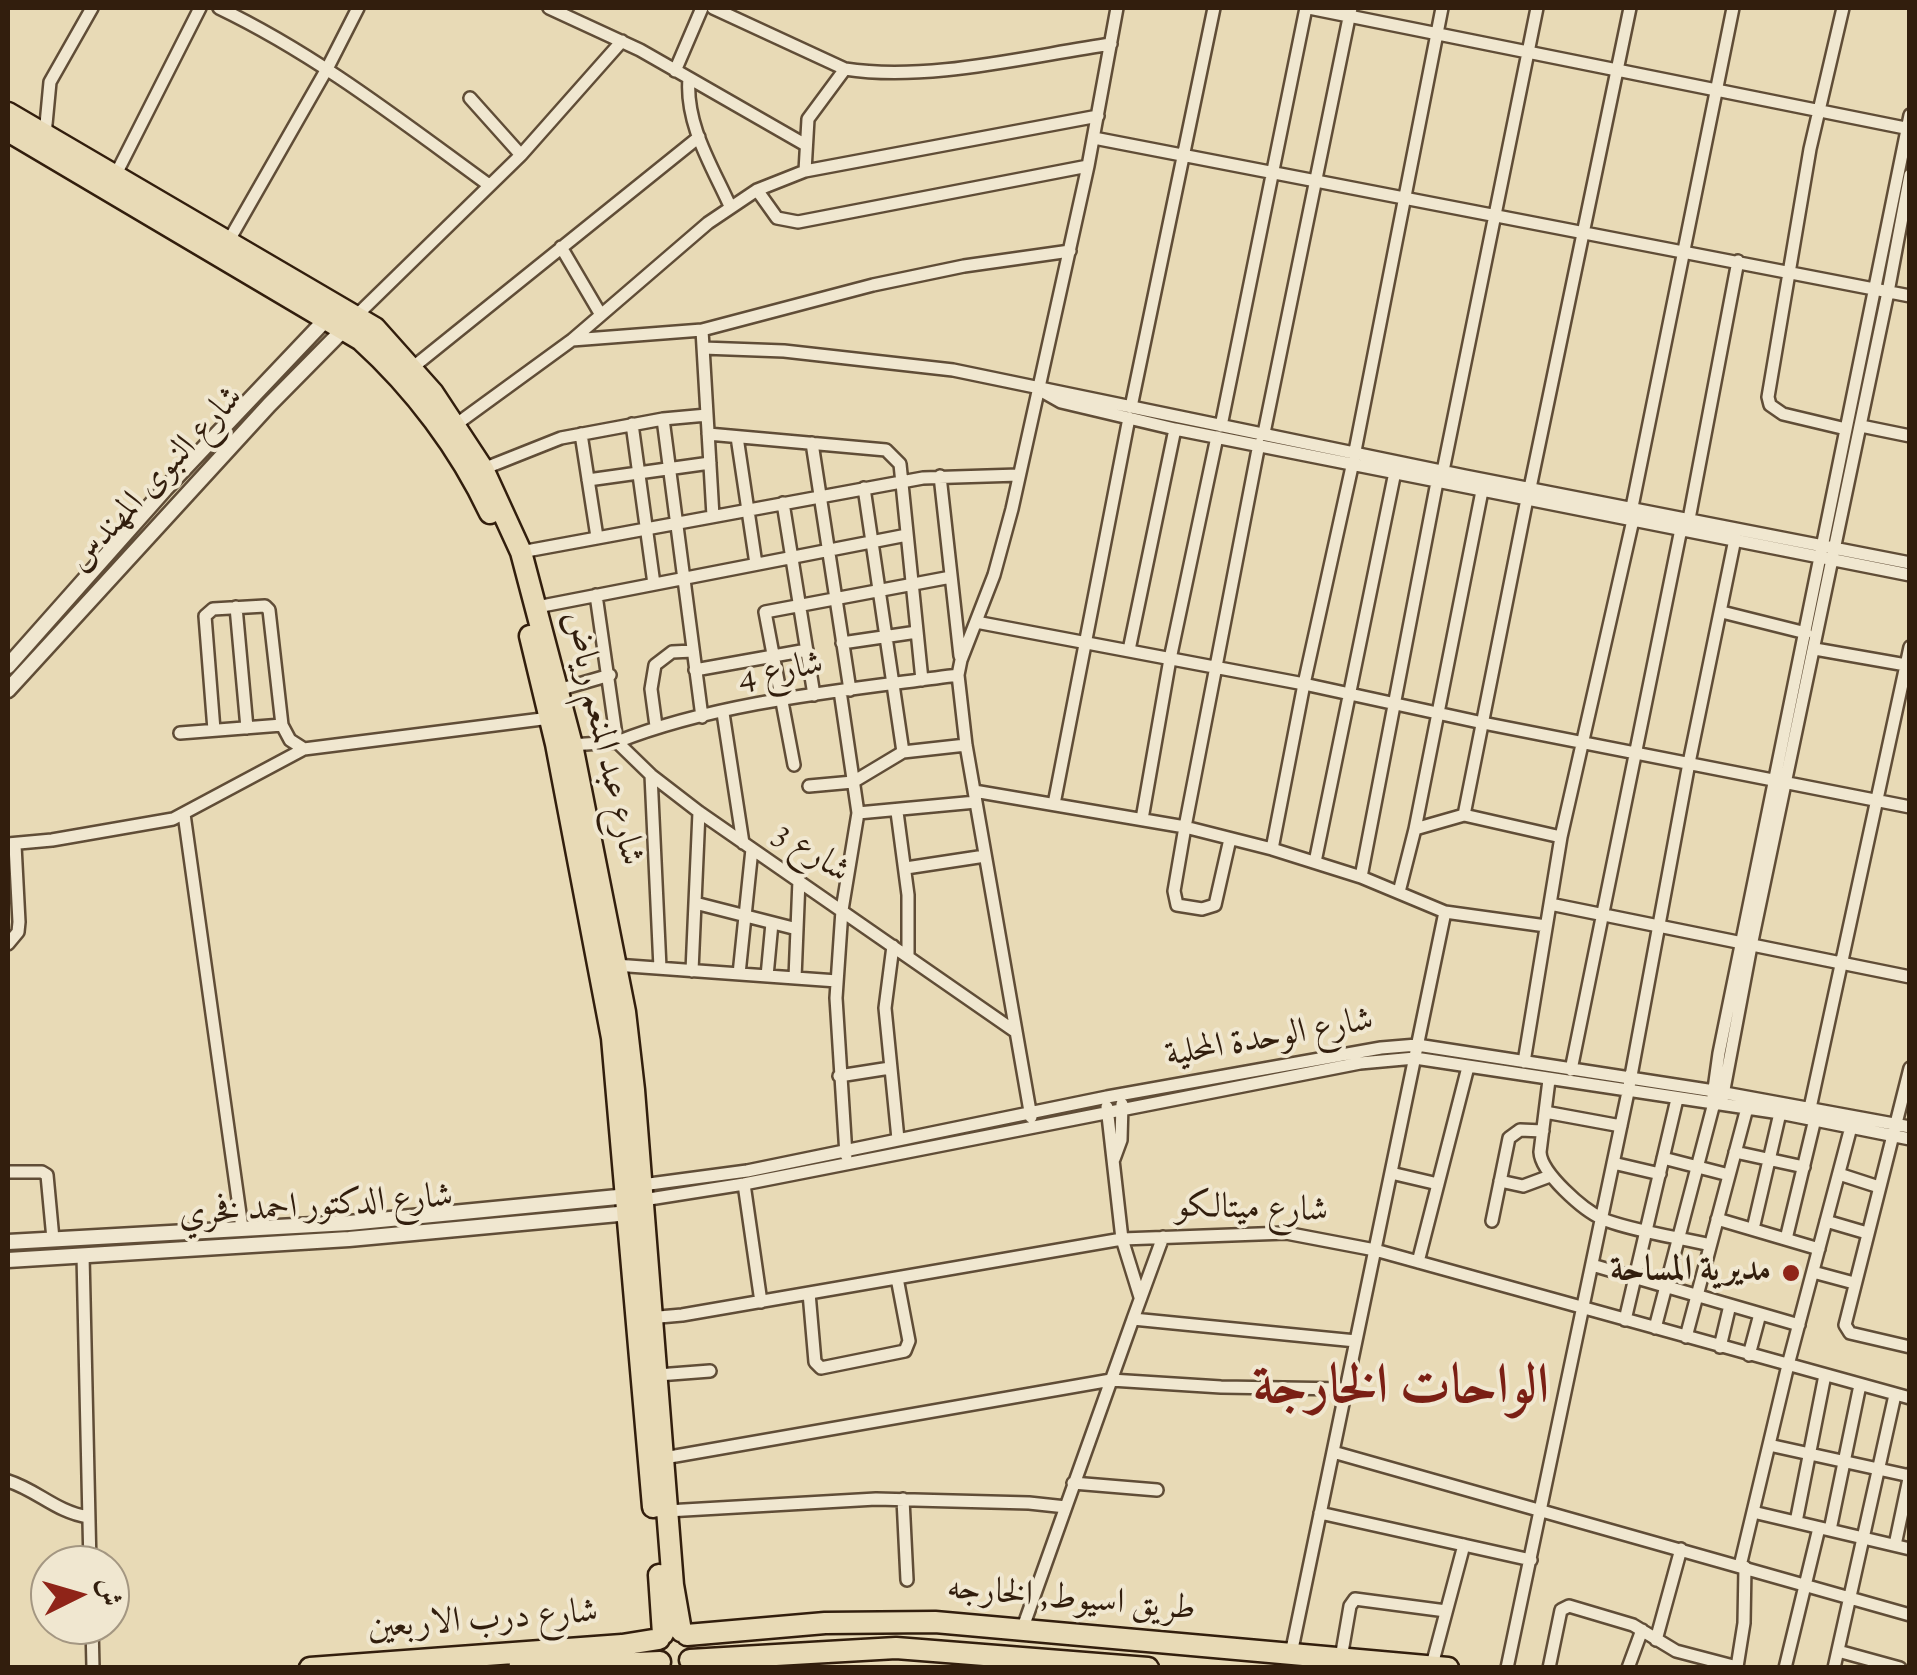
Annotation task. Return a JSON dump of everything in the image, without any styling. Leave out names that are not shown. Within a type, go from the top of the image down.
[{"type":"highway","name":"شارع عبد المنعم رياض","points":[[8,113],[110,183]]},
{"type":"highway","name":"شارع عبد المنعم رياض","points":[[8,131],[110,183],[341,318],[374,328],[412,368],[483,469],[521,552],[558,690],[564,745],[623,1066]]},
{"type":"highway","name":"شارع عبد المنعم رياض","points":[[169,217],[228,242],[341,318],[374,352],[444,434],[484,500],[517,582],[550,718],[564,745],[616,966],[672,1635]]},
{"type":"highway","name":"شارع عبد المنعم رياض","points":[[645,1318],[658,1375],[672,1635]]},
{"type":"highway","name":"طريق اسيوط, الخارجه","points":[[672,1635],[882,1621],[958,1623],[1440,1666]]},
{"type":"highway","name":"شارع درب الاربعين","points":[[516,1663],[672,1635]]},
{"type":"highway","points":[[672,1635],[694,1646],[679,1665],[656,1655],[672,1635]]},
{"type":"highway","name":"طريق اسيوط, الخارجه","points":[[679,1665],[884,1648],[1019,1662],[1148,1668]]},
{"type":"highway","name":"شارع درب الاربعين","points":[[310,1668],[492,1661],[557,1666],[679,1665]]},
{"type":"street","points":[[44,135],[50,82],[92,8]]},
{"type":"street","points":[[110,183],[200,8]]},
{"type":"street","points":[[218,8],[266,30],[328,67],[489,185]]},
{"type":"street","points":[[228,242],[358,8]]},
{"type":"street","points":[[549,8],[622,41],[804,144]]},
{"type":"street","points":[[676,71],[702,8]]},
{"type":"street","points":[[712,8],[845,69],[863,72],[938,69],[1110,44]]},
{"type":"street","points":[[1032,1127],[966,745],[958,675],[1004,542],[1070,251],[1118,8]]},
{"type":"street","points":[[1054,804],[1214,8]]},
{"type":"street","points":[[1142,819],[1170,659],[1307,8],[1350,12],[1908,129]]},
{"type":"street","points":[[1272,849],[1442,8]]},
{"type":"street","points":[[1361,877],[1492,215],[1537,8]]},
{"type":"street","points":[[1464,815],[1630,8]]},
{"type":"street","points":[[1524,1062],[1561,837],[1633,513],[1733,8]]},
{"type":"street","points":[[1844,8],[1818,110],[1768,397],[1770,405],[1783,414],[1846,430]]},
{"type":"street","points":[[1230,839],[1215,905],[1202,910],[1182,908],[1174,902],[1184,827],[1350,12]]},
{"type":"street","points":[[341,318],[521,156],[622,41]]},
{"type":"street","points":[[804,170],[808,119],[845,69]]},
{"type":"street","points":[[689,78],[688,102],[699,138],[730,206]]},
{"type":"street","points":[[470,98],[521,156]]},
{"type":"street","points":[[1655,1328],[1717,1099],[1782,780],[1815,650],[1846,430],[1910,115]]},
{"type":"street","points":[[454,426],[572,340],[730,206],[757,190],[804,170],[1098,116]]},
{"type":"street","points":[[412,368],[699,138]]},
{"type":"street","points":[[1094,138],[1910,296]]},
{"type":"street","points":[[757,190],[777,218],[798,222],[1088,166]]},
{"type":"street","points":[[1782,780],[1806,633],[1860,426],[1910,175]]},
{"type":"street","points":[[562,247],[601,315]]},
{"type":"street","points":[[572,340],[702,330],[873,285],[964,266],[1070,251]]},
{"type":"street","points":[[1571,1070],[1738,262]]},
{"type":"street","name":"شارع النبوى المهندس","points":[[10,677],[47,620],[165,489],[341,318]]},
{"type":"street","name":"شارع النبوى المهندس","points":[[10,677],[59,632],[178,504],[341,318]]},
{"type":"street","points":[[702,330],[713,516]]},
{"type":"street","points":[[703,348],[954,370],[1038,390],[1066,391],[1175,429],[1219,431]]},
{"type":"street","points":[[1130,412],[1828,551],[1910,575]]},
{"type":"street","points":[[483,469],[542,444],[581,434],[707,415]]},
{"type":"street","points":[[663,419],[702,717]]},
{"type":"street","points":[[632,424],[654,584]]},
{"type":"street","points":[[1860,426],[1910,436]]},
{"type":"street","points":[[1130,650],[1175,429]]},
{"type":"street","points":[[581,434],[597,536]]},
{"type":"street","points":[[708,434],[890,452],[900,464],[922,680]]},
{"type":"street","points":[[738,437],[756,564]]},
{"type":"street","points":[[812,443],[842,643],[852,782],[858,813],[842,910],[837,980],[839,1076],[847,1157]]},
{"type":"street","points":[[1354,457],[1395,472],[1440,476],[1482,491],[1528,493]]},
{"type":"street","points":[[588,480],[710,463]]},
{"type":"street","points":[[1315,862],[1395,472]]},
{"type":"street","points":[[521,552],[940,476],[1019,475]]},
{"type":"street","points":[[940,476],[961,660]]},
{"type":"street","points":[[864,488],[903,752]]},
{"type":"street","points":[[165,489],[178,504]]},
{"type":"street","points":[[1399,892],[1482,491]]},
{"type":"street","points":[[782,503],[814,695]]},
{"type":"street","points":[[1685,524],[1735,539],[1910,563]]},
{"type":"street","points":[[537,607],[907,535]]},
{"type":"street","points":[[1507,1668],[1621,1126],[1735,539]]},
{"type":"street","points":[[794,765],[765,612],[951,577]]},
{"type":"street","points":[[564,745],[617,742],[596,596]]},
{"type":"street","points":[[214,730],[204,619],[210,610],[262,605],[270,610],[282,725],[290,740],[304,749]]},
{"type":"street","points":[[236,607],[247,728]]},
{"type":"street","points":[[1722,612],[1806,633]]},
{"type":"street","points":[[47,620],[59,632]]},
{"type":"street","points":[[976,622],[1910,807]]},
{"type":"street","points":[[842,643],[917,632]]},
{"type":"street","points":[[1786,1239],[1910,648]]},
{"type":"street","points":[[696,670],[806,650]]},
{"type":"street","points":[[1815,650],[1906,665]]},
{"type":"street","points":[[656,726],[651,689],[656,665],[672,652],[693,651]]},
{"type":"street","points":[[558,690],[610,675]]},
{"type":"street","name":"شارع 4","points":[[617,742],[656,726],[782,701],[958,675]]},
{"type":"street","points":[[723,713],[747,846],[739,974]]},
{"type":"street","points":[[8,944],[18,932],[20,922],[11,844],[147,825],[184,814],[281,758],[304,749],[550,718]]},
{"type":"street","points":[[180,733],[282,725]]},
{"type":"street","name":"شارع 3","points":[[617,742],[699,812],[1016,1032]]},
{"type":"street","points":[[809,786],[852,782],[903,752],[966,745]]},
{"type":"street","points":[[652,775],[660,968]]},
{"type":"street","points":[[858,813],[897,812],[975,796],[1054,804],[1184,827],[1272,849],[1361,877],[1445,912],[1546,926]]},
{"type":"street","points":[[692,971],[699,812]]},
{"type":"street","points":[[897,812],[906,868],[908,957]]},
{"type":"street","points":[[184,814],[242,1228]]},
{"type":"street","points":[[1415,829],[1464,815],[1561,837]]},
{"type":"street","points":[[906,868],[985,856]]},
{"type":"street","points":[[795,978],[799,880]]},
{"type":"street","points":[[695,903],[797,929]]},
{"type":"street","points":[[1550,904],[1910,977]]},
{"type":"street","points":[[1291,1654],[1445,912]]},
{"type":"street","points":[[767,976],[772,923]]},
{"type":"street","points":[[893,946],[885,1008],[898,1139]]},
{"type":"street","points":[[616,966],[837,980]]},
{"type":"street","name":"شارع الوحدة المحلية","points":[[678,1188],[744,1184],[898,1139],[1381,1048],[1524,1062],[1571,1070],[1678,1099],[1717,1099],[1746,1108],[1813,1114],[1851,1127],[1900,1129]]},
{"type":"street","name":"شارع الوحدة المحلية","points":[[635,1199],[760,1168],[1032,1127],[1416,1052],[1468,1067],[1549,1080],[1629,1085],[1900,1129],[1910,1139]]},
{"type":"street","points":[[1418,1262],[1468,1067]]},
{"type":"street","points":[[839,1076],[890,1068]]},
{"type":"street","points":[[1910,1068],[1900,1129],[1879,1187],[1845,1325],[1847,1332],[1910,1347]]},
{"type":"street","points":[[1549,1080],[1541,1161],[1550,1176],[1602,1218],[1710,1245]]},
{"type":"street","points":[[1114,1159],[1121,1140],[1122,1094]]},
{"type":"street","points":[[1106,1097],[1122,1239],[1140,1297]]},
{"type":"street","points":[[1625,1320],[1678,1099]]},
{"type":"street","points":[[1686,1337],[1746,1108]]},
{"type":"street","points":[[1545,1112],[1621,1126]]},
{"type":"street","points":[[1753,1229],[1780,1113]]},
{"type":"street","points":[[1548,1668],[1559,1615],[1569,1606],[1642,1630],[1676,1651],[1737,1668],[1743,1631],[1742,1566],[1753,1512],[1851,1127]]},
{"type":"street","points":[[1492,1221],[1512,1134],[1524,1129],[1543,1131]]},
{"type":"street","points":[[1735,1152],[1804,1167]]},
{"type":"street","points":[[1664,1158],[1729,1175]]},
{"type":"street","points":[[1613,1163],[1660,1174]]},
{"type":"street","points":[[8,1172],[46,1175],[54,1238]]},
{"type":"street","points":[[1390,1173],[1438,1184]]},
{"type":"street","points":[[1838,1174],[1879,1187]]},
{"type":"street","points":[[1500,1181],[1523,1186],[1550,1176]]},
{"type":"street","points":[[744,1184],[761,1302]]},
{"type":"street","name":"شارع الدكتور احمد فخري","points":[[8,1242],[349,1223],[635,1199]]},
{"type":"street","name":"شارع الدكتور احمد فخري","points":[[8,1260],[350,1240],[635,1199]]},
{"type":"street","points":[[1717,1219],[1819,1249]]},
{"type":"street","points":[[1826,1221],[1867,1233]]},
{"type":"street","points":[[349,1223],[350,1240]]},
{"type":"street","points":[[144,1234],[144,1251]]},
{"type":"street","name":"شارع ميتالكو","points":[[645,1318],[761,1302],[1122,1239],[1286,1234],[1375,1250],[1910,1398]]},
{"type":"street","points":[[1022,1630],[1163,1236]]},
{"type":"street","points":[[83,1254],[89,1545]]},
{"type":"street","points":[[1592,1266],[1798,1324]]},
{"type":"street","points":[[1813,1272],[1854,1283]]},
{"type":"street","points":[[809,1294],[815,1362],[821,1368],[905,1351],[908,1341],[897,1278]]},
{"type":"street","points":[[1720,1347],[1730,1305]]},
{"type":"street","points":[[1749,1355],[1760,1314]]},
{"type":"street","points":[[1133,1319],[1356,1342]]},
{"type":"street","points":[[658,1375],[710,1371]]},
{"type":"street","points":[[1796,1522],[1825,1376]]},
{"type":"street","points":[[664,1458],[1111,1380],[1346,1389]]},
{"type":"street","points":[[1786,1668],[1806,1584],[1844,1461],[1860,1385]]},
{"type":"street","points":[[1834,1668],[1895,1394]]},
{"type":"street","points":[[1769,1444],[1909,1475],[1894,1545]]},
{"type":"street","points":[[1332,1452],[1910,1615]]},
{"type":"street","points":[[8,1481],[60,1510],[88,1517]]},
{"type":"street","points":[[1073,1483],[1158,1490]]},
{"type":"street","points":[[667,1511],[904,1499],[1030,1502],[1066,1507]]},
{"type":"street","points":[[904,1499],[907,1580]]},
{"type":"street","points":[[1753,1512],[1910,1548]]},
{"type":"street","points":[[1320,1513],[1531,1560]]},
{"type":"street","points":[[1440,1666],[1446,1611],[1464,1545]]},
{"type":"street","points":[[1656,1640],[1682,1549]]},
{"type":"street","points":[[1341,1658],[1350,1606],[1355,1599],[1446,1611]]},
{"type":"street","points":[[1628,1668],[1642,1630]]},
{"type":"street","points":[[1838,1651],[1900,1668]]},
{"type":"place","name":"مديرية المساحة","points":[[1791,1273]]},
{"type":"district","name":"الواحات الخارجة","points":[[1401,1393]]}]
